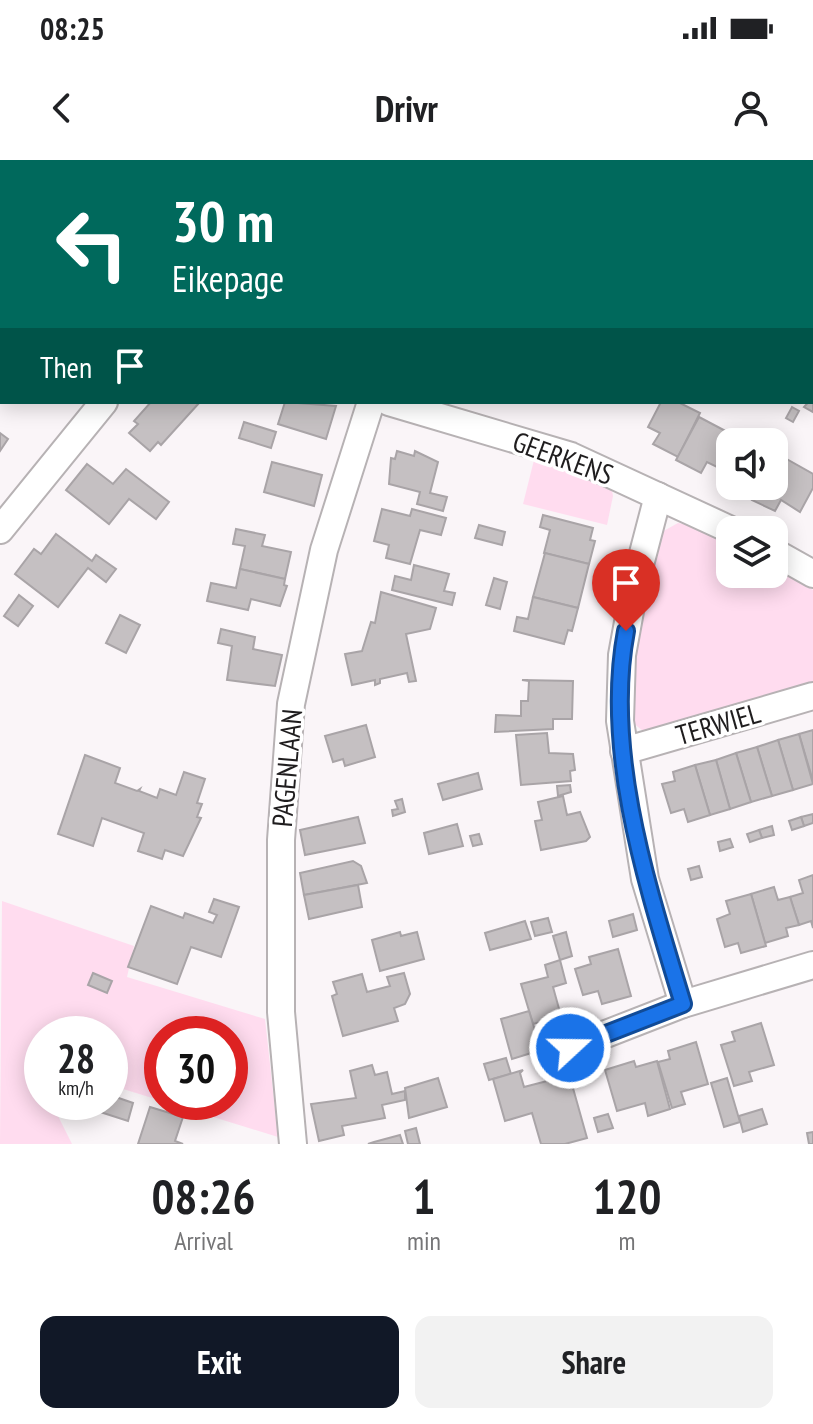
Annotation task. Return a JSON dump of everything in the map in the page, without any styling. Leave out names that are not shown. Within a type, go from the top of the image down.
[{"type":"street","points":[[0,530],[102,404]]},
{"type":"street","name":"PAGENLAAN","points":[[293,1144],[281,1012],[281,840],[291,704],[324,550],[370,404]]},
{"type":"street","name":"GEERKENS","points":[[396,404],[571,456],[716,523]]},
{"type":"street","points":[[658,496],[635,584],[618,678],[624,751],[645,879],[683,1004]]},
{"type":"street","points":[[788,560],[813,574]]},
{"type":"street","name":"TERWIEL","points":[[624,751],[813,696]]},
{"type":"street","points":[[570,1048],[683,1004],[813,965]]},
{"type":"shaded area","points":[[534,460],[595,476],[611,485],[613,496],[607,525],[523,504]]},
{"type":"shaded area","points":[[678,523],[693,526],[716,538],[716,588],[788,588],[788,577],[813,590],[813,683],[659,730],[643,731],[627,718],[629,650],[660,533]]},
{"type":"shaded area","points":[[2,901],[134,946],[127,977],[265,1019],[278,1137],[223,1120],[248,1120],[248,1016],[144,1016],[144,1095],[128,1091],[128,1016],[24,1016],[24,1120],[60,1120],[72,1144],[0,1144]]},
{"type":"building","points":[[149,404],[198,404],[161,445],[158,442],[150,451],[129,433],[138,424],[134,421]]},
{"type":"building","points":[[284,404],[336,406],[326,439],[278,424]]},
{"type":"building","points":[[660,404],[682,404],[700,413],[678,457],[653,444],[660,433],[648,427]]},
{"type":"building","points":[[813,404],[813,412],[804,407]]},
{"type":"building","points":[[792,407],[799,411],[793,422],[786,418]]},
{"type":"building","points":[[699,417],[720,428],[716,428],[716,466],[707,462],[701,473],[676,460]]},
{"type":"building","points":[[244,422],[276,432],[271,448],[239,438]]},
{"type":"building","points":[[0,433],[8,439],[0,451]]},
{"type":"building","points":[[397,451],[414,456],[415,451],[438,462],[430,493],[447,497],[443,511],[417,504],[420,492],[389,484],[391,458],[395,459]]},
{"type":"building","points":[[788,460],[813,474],[813,488],[800,512],[781,500],[788,500]]},
{"type":"building","points":[[272,462],[322,475],[314,506],[264,492]]},
{"type":"building","points":[[87,464],[113,484],[126,469],[169,502],[156,519],[129,499],[109,524],[66,490]]},
{"type":"building","points":[[752,500],[781,500],[775,511]]},
{"type":"building","points":[[382,509],[410,516],[412,509],[446,518],[441,535],[420,530],[410,564],[386,558],[389,545],[374,541]]},
{"type":"building","points":[[543,515],[593,528],[590,540],[595,541],[589,564],[544,553],[550,530],[540,527]]},
{"type":"building","points":[[479,525],[505,532],[502,545],[475,538]]},
{"type":"building","points":[[236,529],[265,535],[262,546],[291,552],[285,579],[240,569],[245,546],[233,544]]},
{"type":"building","points":[[56,534],[92,561],[96,555],[116,569],[106,582],[88,568],[58,607],[15,574],[34,549],[41,554]]},
{"type":"building","points":[[545,553],[589,564],[578,608],[533,597]]},
{"type":"building","points":[[414,565],[449,574],[444,591],[455,593],[452,605],[392,590],[395,576],[411,580]]},
{"type":"building","points":[[240,569],[285,579],[284,585],[287,586],[280,606],[251,599],[248,610],[207,601],[211,583],[236,588]]},
{"type":"building","points":[[494,578],[507,582],[500,609],[486,605]]},
{"type":"building","points":[[381,592],[436,608],[430,629],[406,634],[416,681],[409,682],[407,673],[380,679],[380,683],[375,685],[375,680],[352,685],[345,654],[362,651],[371,622],[375,623]]},
{"type":"building","points":[[19,595],[33,606],[18,626],[4,616]]},
{"type":"building","points":[[533,597],[578,608],[572,631],[568,630],[564,644],[514,631],[517,617],[528,619]]},
{"type":"building","points":[[120,615],[140,625],[126,653],[106,643]]},
{"type":"building","points":[[221,629],[255,637],[253,649],[282,655],[275,686],[227,680],[232,646],[218,643]]},
{"type":"building","points":[[522,680],[573,681],[572,719],[553,719],[553,729],[495,732],[496,715],[521,716],[521,701],[528,701],[529,681]]},
{"type":"building","points":[[366,725],[375,757],[345,766],[343,759],[333,762],[325,736]]},
{"type":"building","points":[[813,730],[813,781],[799,734]]},
{"type":"building","points":[[547,733],[549,753],[573,754],[575,770],[570,771],[571,781],[521,785],[516,735]]},
{"type":"building","points":[[799,734],[813,784],[793,790],[778,740]]},
{"type":"building","points":[[778,740],[793,790],[772,796],[757,747]]},
{"type":"building","points":[[757,747],[772,796],[751,802],[736,753]]},
{"type":"building","points":[[736,753],[751,802],[730,809],[716,760]]},
{"type":"building","points":[[85,755],[120,768],[115,783],[137,791],[140,789],[157,798],[160,789],[176,795],[184,772],[205,779],[197,803],[202,804],[197,817],[201,818],[183,856],[165,850],[162,859],[138,851],[144,833],[102,818],[93,846],[58,834]]},
{"type":"building","points":[[716,760],[730,809],[710,815],[695,765]]},
{"type":"building","points":[[695,765],[710,815],[688,822],[684,809],[671,813],[662,784],[675,781],[673,772]]},
{"type":"building","points":[[478,773],[482,789],[443,800],[438,784]]},
{"type":"building","points":[[570,785],[571,792],[558,796],[557,786]]},
{"type":"building","points":[[563,796],[567,815],[580,812],[590,837],[586,841],[541,850],[535,821],[542,820],[538,802]]},
{"type":"building","points":[[402,799],[405,812],[393,816],[392,810],[398,809],[395,801]]},
{"type":"building","points":[[813,814],[813,823],[804,826],[801,817]]},
{"type":"building","points":[[358,817],[365,843],[305,855],[300,830]]},
{"type":"building","points":[[801,817],[804,826],[792,830],[789,821]]},
{"type":"building","points":[[457,824],[463,846],[429,854],[424,833]]},
{"type":"building","points":[[772,826],[774,835],[762,838],[759,830]]},
{"type":"building","points":[[759,830],[762,838],[750,842],[747,834]]},
{"type":"building","points":[[479,834],[482,844],[473,846],[470,836]]},
{"type":"building","points":[[730,839],[733,847],[720,851],[718,842]]},
{"type":"building","points":[[353,861],[361,866],[367,883],[304,895],[300,873]]},
{"type":"building","points":[[699,866],[702,877],[691,880],[688,869]]},
{"type":"building","points":[[813,875],[813,928],[811,921],[799,925],[790,897],[803,893],[799,880]]},
{"type":"building","points":[[358,885],[362,907],[309,919],[304,895]]},
{"type":"building","points":[[774,887],[778,900],[790,897],[799,925],[786,928],[788,936],[765,943],[751,894]]},
{"type":"building","points":[[751,894],[766,946],[741,953],[738,943],[725,947],[717,919],[730,914],[726,901]]},
{"type":"building","points":[[214,899],[239,907],[221,957],[191,947],[177,984],[128,967],[151,906],[183,918],[185,913],[213,923],[217,915],[209,912]]},
{"type":"building","points":[[633,914],[637,930],[613,937],[609,921]]},
{"type":"building","points":[[548,918],[552,932],[535,936],[531,922]]},
{"type":"building","points":[[525,921],[531,939],[490,950],[485,933]]},
{"type":"building","points":[[400,932],[401,936],[417,932],[424,959],[380,971],[372,940]]},
{"type":"building","points":[[566,932],[572,956],[560,960],[553,936]]},
{"type":"building","points":[[618,949],[631,996],[602,1004],[598,991],[583,995],[575,969],[591,964],[589,957]]},
{"type":"building","points":[[560,960],[566,983],[553,987],[561,1016],[533,1024],[521,984],[548,977],[545,965]]},
{"type":"building","points":[[93,973],[112,981],[107,993],[88,985]]},
{"type":"building","points":[[404,973],[410,994],[405,1004],[394,1008],[398,1021],[343,1036],[332,996],[337,994],[333,982],[362,974],[367,992],[390,986],[387,977]]},
{"type":"building","points":[[529,1011],[541,1050],[512,1059],[501,1019]]},
{"type":"building","points":[[761,1023],[774,1065],[749,1072],[752,1081],[734,1086],[721,1045],[735,1041],[732,1032]]},
{"type":"building","points":[[696,1042],[708,1084],[681,1092],[685,1104],[672,1108],[658,1062],[670,1059],[668,1051]]},
{"type":"building","points":[[506,1058],[511,1074],[489,1080],[484,1064]]},
{"type":"building","points":[[634,1061],[636,1067],[657,1061],[670,1109],[648,1116],[645,1103],[617,1111],[605,1070]]},
{"type":"building","points":[[372,1065],[375,1075],[387,1072],[392,1094],[405,1091],[405,1100],[382,1105],[385,1118],[342,1126],[344,1135],[319,1141],[311,1104],[356,1098],[350,1071]]},
{"type":"building","points":[[523,1070],[520,1073],[524,1087],[555,1079],[557,1085],[571,1081],[587,1138],[565,1144],[541,1144],[532,1113],[505,1121],[493,1079]]},
{"type":"building","points":[[438,1078],[447,1107],[409,1118],[405,1088]]},
{"type":"building","points":[[727,1078],[740,1122],[724,1127],[711,1083]]},
{"type":"building","points":[[128,1101],[133,1103],[128,1121],[125,1120],[128,1120]]},
{"type":"building","points":[[762,1109],[767,1124],[743,1132],[739,1116]]},
{"type":"building","points":[[608,1114],[613,1128],[598,1132],[594,1118]]},
{"type":"building","points":[[146,1120],[182,1120],[175,1141],[183,1144],[138,1144]]},
{"type":"building","points":[[416,1128],[420,1144],[408,1144],[405,1131]]},
{"type":"building","points":[[813,1132],[813,1144],[809,1144],[807,1133]]},
{"type":"building","points":[[400,1135],[403,1144],[368,1144],[374,1142]]},
{"type":"route","points":[[570,1048],[683,1004],[645,879],[624,751],[618,678],[626,631]]}]
